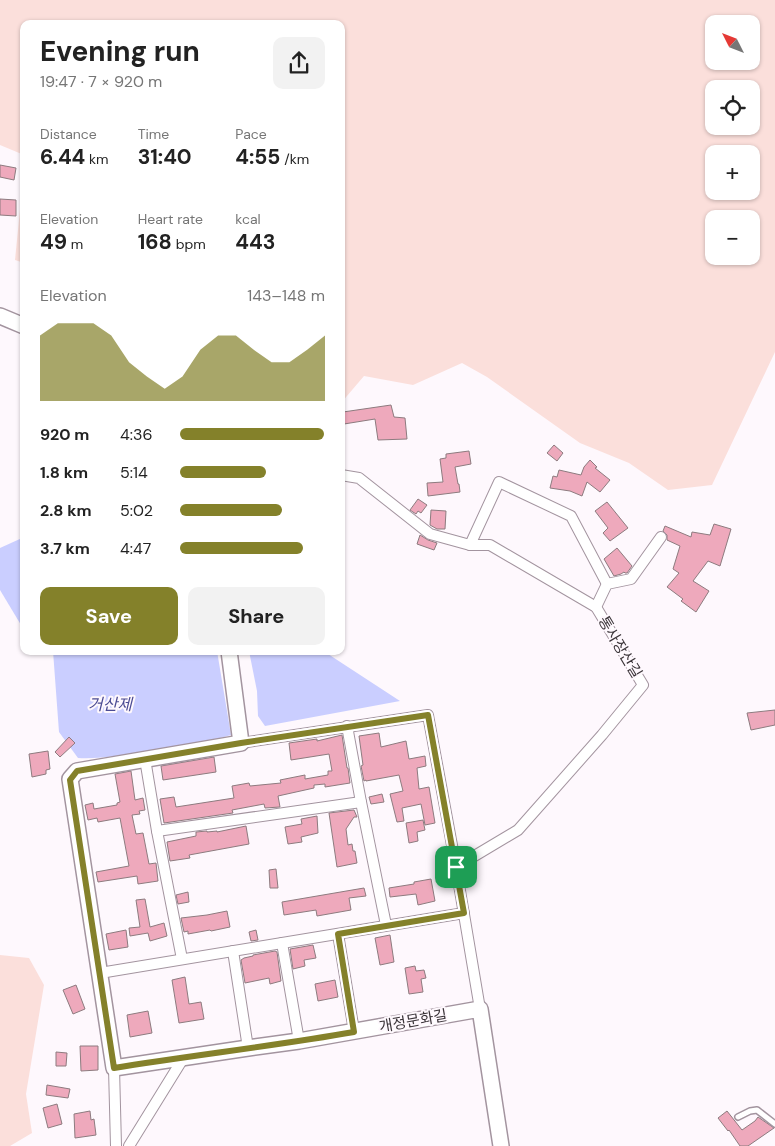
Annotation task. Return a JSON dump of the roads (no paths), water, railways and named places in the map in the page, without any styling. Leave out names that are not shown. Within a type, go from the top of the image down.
[{"type":"street","points":[[0,316],[20,324]]},
{"type":"street","name":"통사장산길","points":[[345,476],[359,478],[430,534],[470,545],[490,545],[596,607],[643,685],[602,735],[518,830],[456,867]]},
{"type":"street","points":[[470,545],[499,482],[570,516],[607,584]]},
{"type":"street","points":[[607,584],[631,579],[661,537]]},
{"type":"street","points":[[596,607],[607,584]]},
{"type":"street","points":[[230,655],[241,743]]},
{"type":"street","points":[[116,1146],[114,1068],[70,780],[77,771],[347,726],[428,715],[464,913],[500,1146]]},
{"type":"street","points":[[347,726],[386,925]]},
{"type":"street","points":[[145,759],[182,959]]},
{"type":"street","points":[[157,831],[361,802]]},
{"type":"street","points":[[100,973],[464,913]]},
{"type":"street","points":[[338,934],[354,1032]]},
{"type":"street","points":[[282,943],[299,1041]]},
{"type":"street","points":[[233,951],[248,1048]]},
{"type":"street","name":"개정문화길","points":[[114,1068],[299,1041],[480,1009]]},
{"type":"street","points":[[129,1146],[184,1057]]},
{"type":"lane","points":[[738,1117],[757,1110],[775,1124]]},
{"type":"water","points":[[20,539],[20,623],[0,590],[0,548]]},
{"type":"water","name":"거산제","points":[[53,655],[218,655],[231,735],[196,744],[160,750],[107,757],[78,758],[59,732]]},
{"type":"water","points":[[250,655],[330,655],[400,701],[265,726],[258,716],[257,691]]}]
